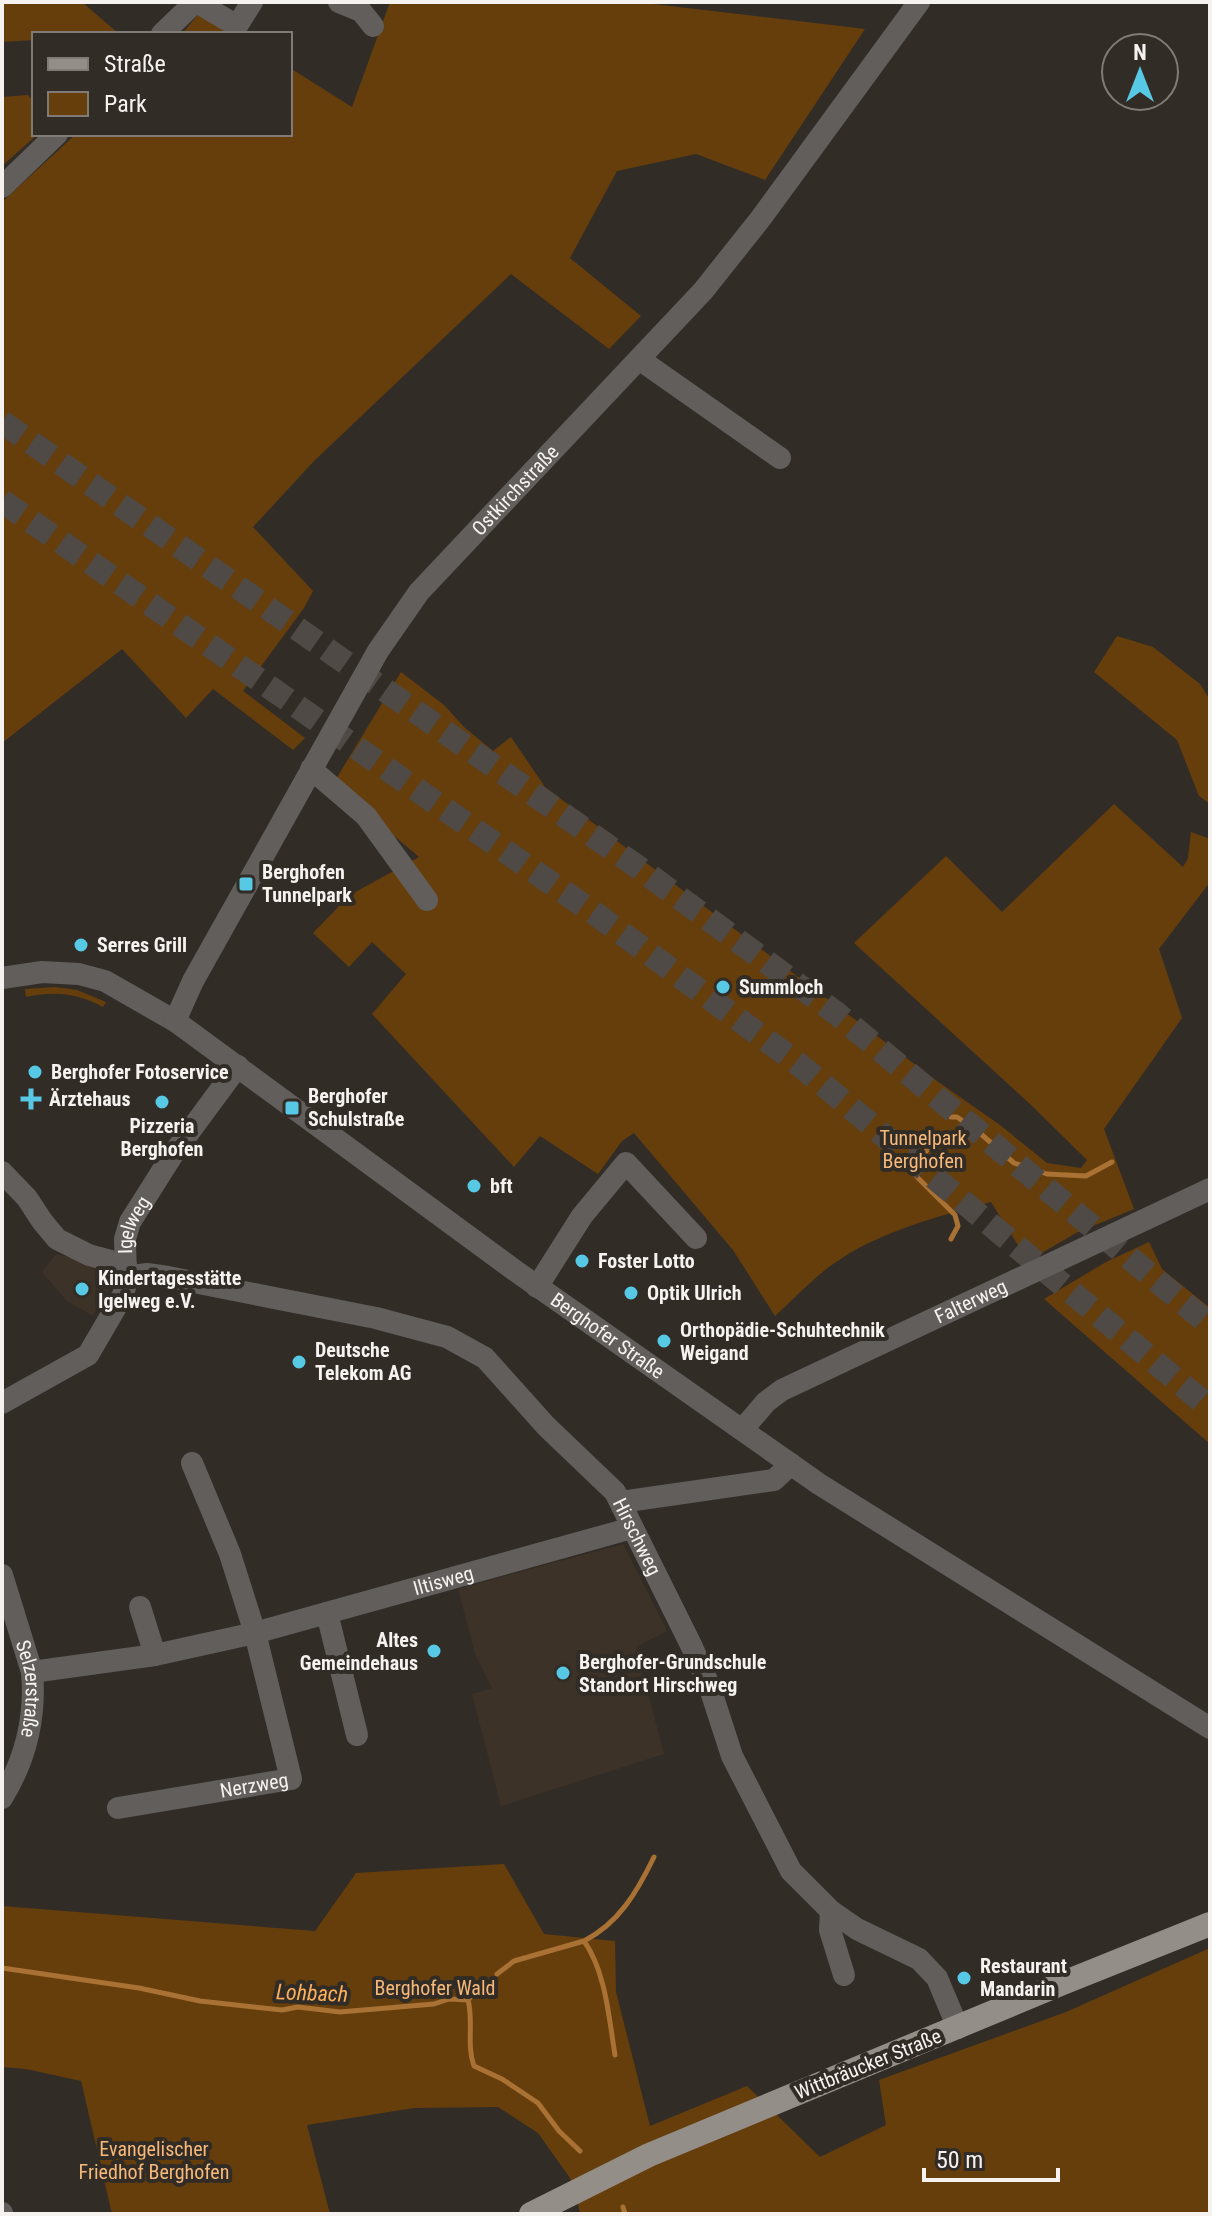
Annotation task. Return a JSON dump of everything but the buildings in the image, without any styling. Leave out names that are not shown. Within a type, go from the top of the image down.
[{"type":"main road","name":"Wittbräucker Straße","points":[[531,2214],[649,2155],[1210,1924]]},
{"type":"street","points":[[164,32],[196,2],[237,26],[252,2]]},
{"type":"street","points":[[339,2],[361,11],[373,26]]},
{"type":"street","name":"Ostkirchstraße","points":[[175,1021],[193,981],[378,651],[419,592],[703,291],[761,218],[919,2]]},
{"type":"street","points":[[2,187],[55,136]]},
{"type":"street","points":[[639,359],[780,458]]},
{"type":"street","points":[[311,769],[366,816],[427,900]]},
{"type":"street","name":"Berghofer Straße","points":[[2,978],[42,972],[79,974],[105,981],[175,1021],[537,1287],[791,1464],[872,1519],[1210,1728]]},
{"type":"street","name":"Igelweg","points":[[2,1403],[88,1355],[123,1295],[125,1239],[130,1222],[141,1201],[238,1066]]},
{"type":"street","points":[[537,1287],[582,1216],[626,1163],[696,1238]]},
{"type":"street","name":"Hirschweg","points":[[2,1172],[27,1198],[57,1239],[126,1271],[376,1318],[447,1337],[485,1358],[546,1426],[615,1492],[621,1502],[709,1685],[732,1756],[791,1871],[831,1911],[857,1929],[919,1959],[937,1978],[958,2028]]},
{"type":"street","name":"Falterweg","points":[[743,1429],[766,1402],[782,1390],[1210,1189]]},
{"type":"street","points":[[192,1463],[230,1554],[255,1633]]},
{"type":"street","points":[[621,1502],[774,1480],[791,1464]]},
{"type":"street","name":"Iltisweg","points":[[32,1672],[155,1655],[255,1633],[632,1528]]},
{"type":"street","name":"Selzerstraße","points":[[2,1575],[32,1672],[34,1703],[28,1741],[13,1781],[2,1798]]},
{"type":"street","points":[[140,1607],[155,1655]]},
{"type":"street","points":[[327,1613],[357,1735]]},
{"type":"street","name":"Nerzweg","points":[[118,1808],[291,1779],[255,1633]]},
{"type":"street","points":[[831,1911],[830,1930],[844,1975]]},
{"type":"shaded area","name":"Kindertagesstätte Igelweg e.V.","points":[[56,1254],[101,1265],[111,1285],[93,1316],[67,1301],[42,1272]]},
{"type":"shaded area","name":"Berghofer-Grundschule Standort Hirschweg","points":[[623,1544],[667,1631],[636,1647],[664,1754],[501,1806],[472,1694],[492,1688],[476,1657],[458,1589]]},
{"type":"green space","points":[[2,2],[82,2],[117,32],[32,32],[32,40],[2,42]]},
{"type":"green space","points":[[390,2],[636,2],[865,29],[765,180],[696,154],[617,171],[570,258],[641,316],[609,349],[511,274],[314,461],[253,527],[313,591],[243,691],[305,738],[293,750],[213,689],[186,718],[122,649],[2,743],[2,202],[74,136],[292,136],[292,69],[352,107]]},
{"type":"green space","points":[[201,11],[233,32],[184,32]]},
{"type":"green space","points":[[28,95],[32,100],[32,136],[36,136],[2,166],[2,97]]},
{"type":"green space","points":[[1117,636],[1153,647],[1200,684],[1210,700],[1210,804],[1199,796],[1177,740],[1094,672]]},
{"type":"green space","name":"Tunnelpark Berghofen","points":[[401,672],[444,705],[493,751],[511,737],[545,787],[1047,1163],[1081,1168],[1087,1160],[854,943],[946,856],[1002,912],[1114,804],[1183,867],[1188,858],[1191,832],[1210,839],[1210,882],[1159,949],[1182,1018],[1104,1129],[1134,1209],[1076,1233],[1028,1261],[991,1202],[931,1219],[872,1241],[836,1262],[775,1316],[733,1250],[634,1133],[622,1141],[598,1174],[540,1136],[514,1167],[372,1014],[406,974],[372,942],[349,967],[313,933],[350,895],[419,857],[333,784]]},
{"type":"green space","points":[[55,987],[77,990],[106,1002],[103,1007],[66,994],[26,997],[25,989]]},
{"type":"green space","points":[[1149,1242],[1162,1269],[1210,1308],[1210,1444],[1044,1299],[1106,1262]]},
{"type":"green space","name":"Berghofer Wald","points":[[504,1864],[544,1934],[615,1941],[616,1992],[650,2126],[747,2086],[820,2157],[886,2125],[879,2080],[1066,2012],[1210,1948],[1210,2214],[577,2214],[580,2212],[570,2178],[538,2133],[498,2107],[414,2108],[307,2125],[330,2214],[112,2214],[81,2081],[2,2067],[2,1906],[315,1931],[356,1873]]},
{"type":"waterway","points":[[951,1117],[957,1117],[981,1134],[1014,1163],[1047,1174],[1086,1176],[1112,1162]]},
{"type":"waterway","points":[[938,1134],[920,1160],[917,1177],[955,1215],[958,1226],[951,1239]]},
{"type":"waterway","points":[[584,1941],[617,1916],[654,1857]]},
{"type":"waterway","points":[[497,1974],[514,1961],[584,1941],[602,1981],[615,2055]]},
{"type":"waterway","name":"Lohbach","points":[[2,1968],[139,1988],[200,2001],[282,2010],[298,2007],[340,2012],[434,2004],[449,1999],[468,2000],[474,2066],[502,2079],[538,2103],[559,2131],[580,2151]]},
{"type":"waterway","points":[[468,2000],[484,1983]]},
{"type":"waterway","name":"Lohbach","points":[[623,2207],[625,2214]]},
{"type":"tunnel","points":[[2,422],[635,865],[836,1013],[1210,1325]]},
{"type":"tunnel","points":[[2,501],[597,915],[796,1062],[1210,1408]]},
{"type":"place","name":"Berghofen Tunnelpark","points":[[246,884]]},
{"type":"place","name":"Serres Grill","points":[[81,945]]},
{"type":"place","name":"Summloch","points":[[723,987]]},
{"type":"place","name":"Berghofer Fotoservice","points":[[35,1072]]},
{"type":"place","name":"Ärztehaus","points":[[31,1099]]},
{"type":"place","name":"Pizzeria Berghofen","points":[[162,1102]]},
{"type":"place","name":"Berghofer Schulstraße","points":[[292,1108]]},
{"type":"place","name":"bft","points":[[474,1186]]},
{"type":"place","name":"Foster Lotto","points":[[582,1261]]},
{"type":"place","name":"Kindertagesstätte Igelweg e.V.","points":[[82,1289]]},
{"type":"place","name":"Optik Ulrich","points":[[631,1293]]},
{"type":"place","name":"Orthopädie-Schuhtechnik Weigand","points":[[664,1341]]},
{"type":"place","name":"Deutsche Telekom AG","points":[[299,1362]]},
{"type":"place","name":"Altes Gemeindehaus","points":[[434,1651]]},
{"type":"place","name":"Berghofer-Grundschule Standort Hirschweg","points":[[563,1673]]},
{"type":"place","name":"Restaurant Mandarin","points":[[964,1978]]},
{"type":"park label","name":"Evangelischer Friedhof Berghofen","points":[[154,2160]]}]
